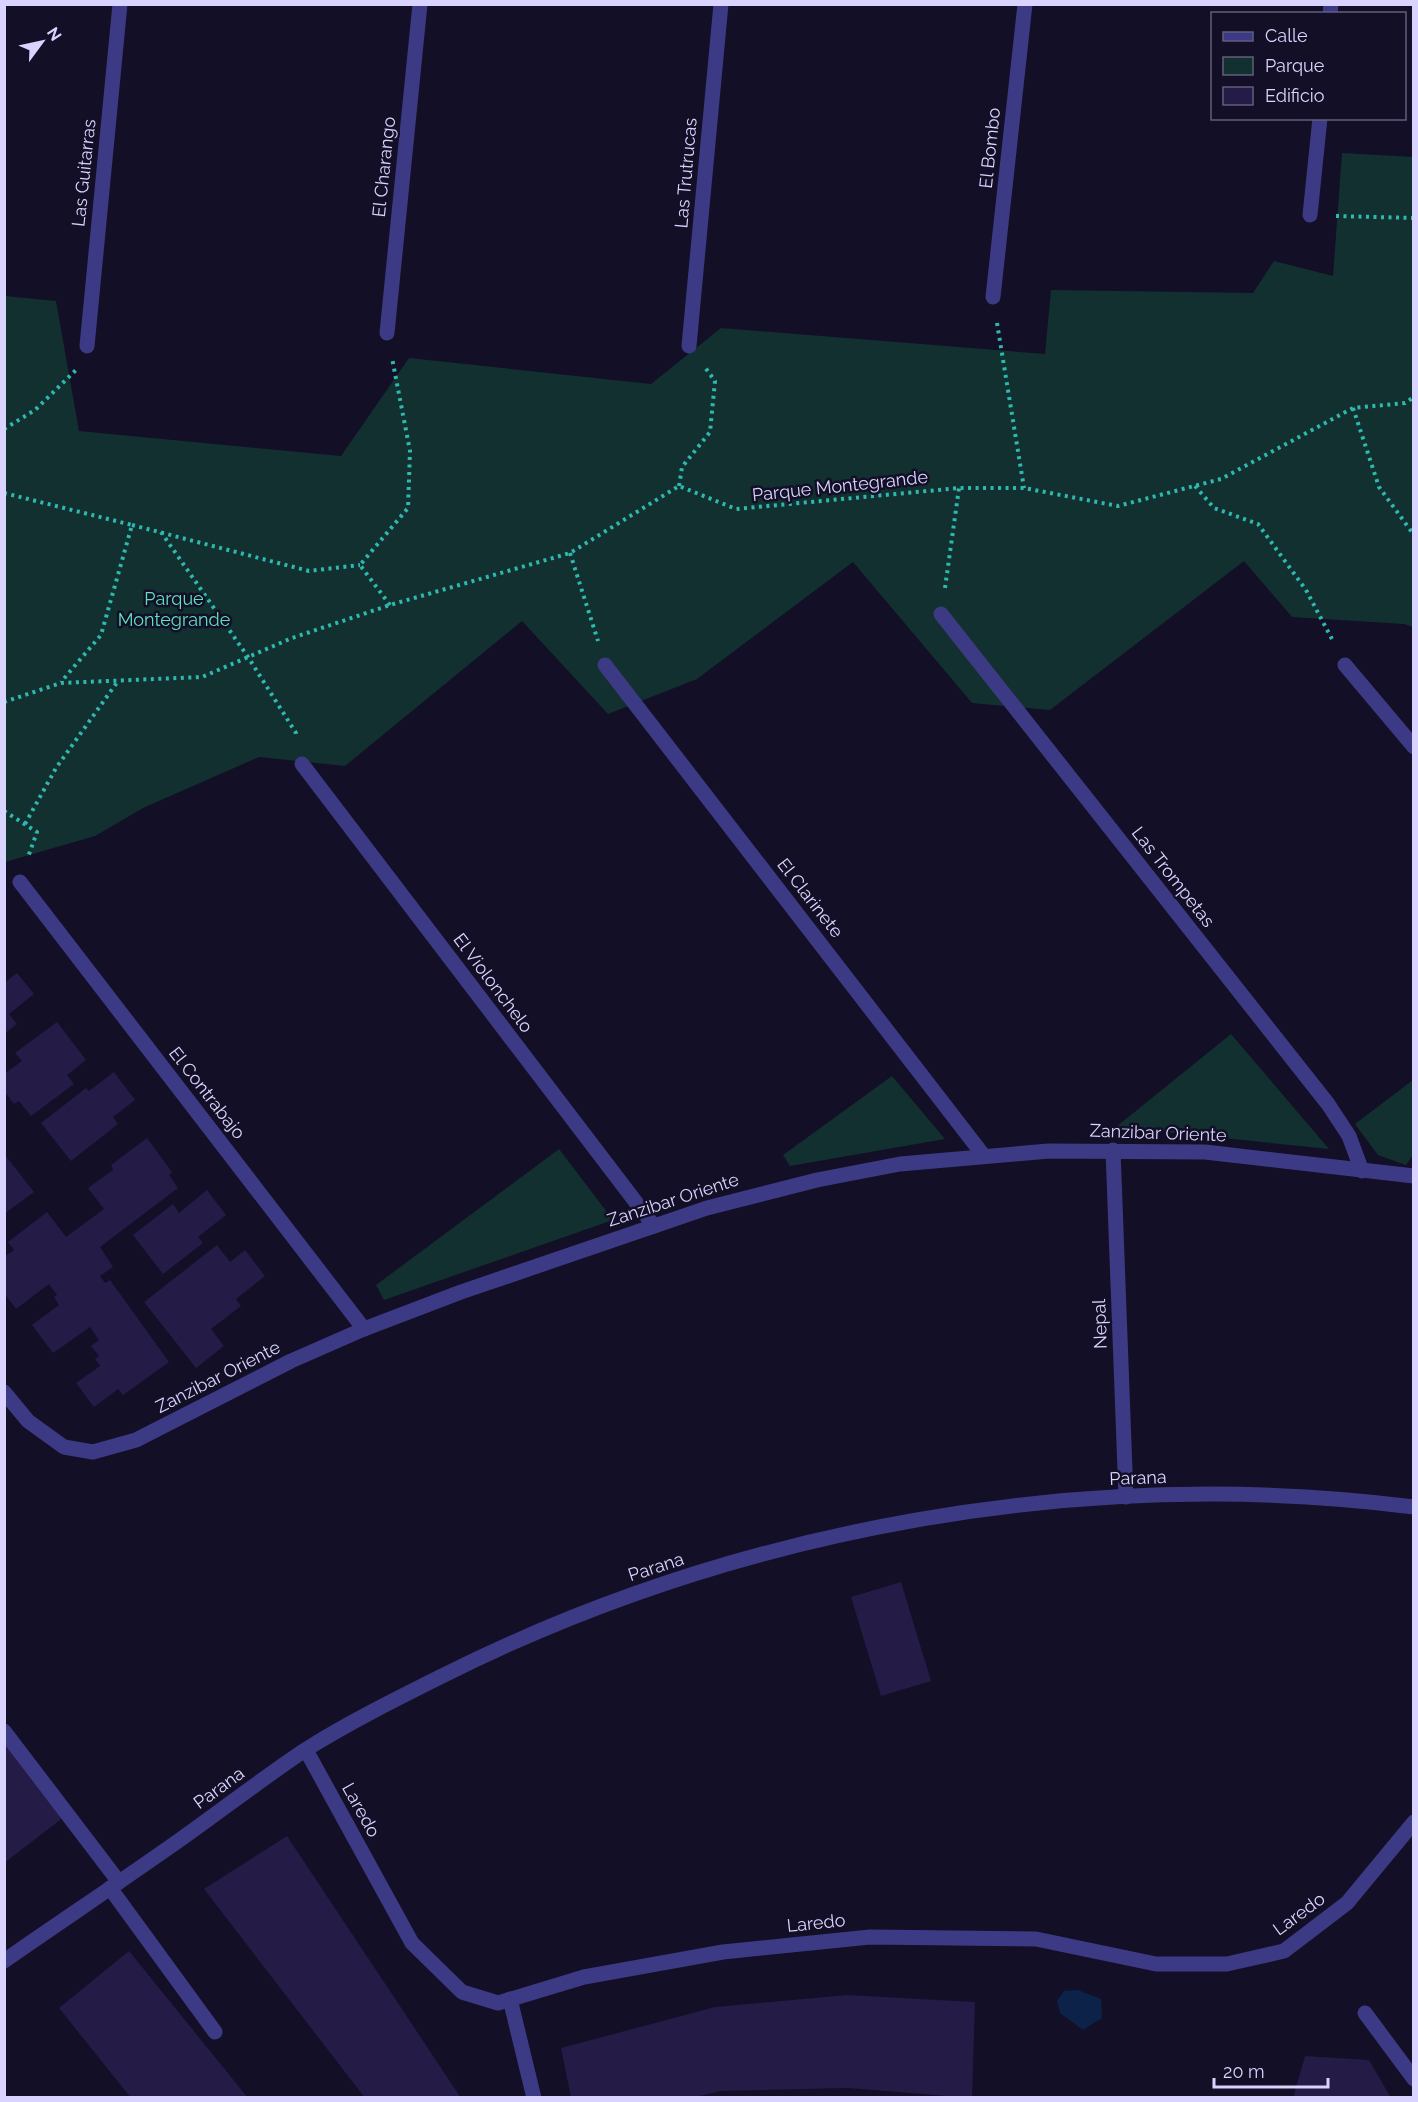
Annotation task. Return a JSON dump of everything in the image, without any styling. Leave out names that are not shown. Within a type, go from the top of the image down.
[{"type":"street","name":"Las Guitarras","points":[[87,345],[120,4]]},
{"type":"street","name":"El Charango","points":[[387,333],[420,4]]},
{"type":"street","name":"Las Trutrucas","points":[[689,345],[721,4]]},
{"type":"street","name":"El Bombo","points":[[993,297],[1025,4]]},
{"type":"street","points":[[1310,215],[1320,120]]},
{"type":"street","name":"Las Trompetas","points":[[941,614],[1328,1104],[1349,1136],[1362,1171]]},
{"type":"street","name":"El Clarinete","points":[[605,665],[984,1156]]},
{"type":"street","points":[[1345,665],[1413,747]]},
{"type":"street","name":"El Violonchelo","points":[[302,764],[654,1226]]},
{"type":"street","name":"El Contrabajo","points":[[20,882],[364,1329]]},
{"type":"street","name":"Zanzibar Oriente","points":[[4,1392],[28,1421],[64,1447],[93,1452],[136,1440],[291,1361],[364,1329],[461,1292],[707,1208],[817,1179],[900,1164],[984,1156],[1113,1150],[1205,1152],[1413,1176]]},
{"type":"street","name":"Nepal","points":[[1113,1150],[1126,1497]]},
{"type":"street","name":"Parana","points":[[4,1961],[306,1750],[389,1702],[564,1620],[654,1587],[746,1558],[840,1536],[934,1517],[1030,1505],[1126,1497],[1212,1495],[1288,1497],[1413,1508]]},
{"type":"street","points":[[4,1731],[215,2032]]},
{"type":"street","name":"Laredo","points":[[306,1750],[412,1943],[462,1992],[498,2003],[584,1977],[723,1952],[870,1937],[1036,1939],[1156,1964],[1227,1964],[1284,1951],[1347,1904],[1413,1822]]},
{"type":"street","points":[[510,1999],[534,2097]]},
{"type":"street","points":[[1365,2013],[1413,2079]]},
{"type":"path","points":[[1310,215],[1413,218]]},
{"type":"path","points":[[993,297],[1024,488]]},
{"type":"path","points":[[4,493],[309,571],[360,565],[408,508],[410,452],[387,333]]},
{"type":"path","points":[[4,429],[35,411],[79,367],[87,345]]},
{"type":"path","points":[[4,702],[61,683],[202,677],[292,638],[390,605],[570,553],[679,486],[682,467],[710,432],[715,381],[689,345]]},
{"type":"path","name":"Parque Montegrande","points":[[679,486],[736,509],[959,488],[1024,488],[1118,506],[1221,479],[1353,408],[1405,403],[1413,397]]},
{"type":"path","points":[[1353,408],[1379,487],[1413,535]]},
{"type":"path","points":[[1195,486],[1214,508],[1258,524],[1306,590],[1345,665]]},
{"type":"path","points":[[941,614],[959,488]]},
{"type":"path","points":[[61,683],[101,634],[132,525]]},
{"type":"path","points":[[161,532],[248,657],[296,733],[302,764]]},
{"type":"path","points":[[570,553],[605,665]]},
{"type":"path","points":[[360,565],[390,605]]},
{"type":"path","points":[[25,825],[56,768],[118,681]]},
{"type":"path","points":[[4,696],[14,699]]},
{"type":"path","points":[[4,811],[37,832],[20,882]]},
{"type":"green space","name":"Parque Montegrande","points":[[1342,153],[1413,157],[1413,627],[1404,624],[1292,617],[1244,561],[1050,710],[972,703],[853,562],[697,679],[608,714],[522,621],[345,766],[259,757],[143,808],[95,836],[5,862],[5,296],[56,301],[79,431],[341,456],[409,358],[651,384],[721,328],[1045,354],[1051,290],[1253,293],[1274,261],[1333,276]]},
{"type":"green space","points":[[1231,1034],[1329,1149],[1116,1127]]},
{"type":"green space","points":[[892,1076],[945,1139],[790,1166],[783,1155]]},
{"type":"green space","points":[[1413,1080],[1413,1155],[1406,1165],[1378,1155],[1355,1124]]},
{"type":"green space","points":[[559,1149],[613,1220],[384,1300],[376,1285]]},
{"type":"water","points":[[1078,1990],[1101,1999],[1102,2018],[1083,2030],[1060,2013],[1057,2001],[1064,1991]]},
{"type":"building","points":[[17,973],[34,994],[9,1014],[17,1024],[4,1034],[4,983]]},
{"type":"building","points":[[57,1022],[86,1060],[67,1075],[74,1084],[31,1116],[19,1101],[14,1104],[4,1091],[4,1074],[22,1061],[15,1053]]},
{"type":"building","points":[[114,1072],[135,1100],[113,1117],[118,1124],[71,1161],[41,1123],[86,1088],[89,1091]]},
{"type":"building","points":[[147,1138],[172,1172],[169,1175],[178,1188],[100,1247],[113,1267],[100,1276],[105,1283],[110,1280],[169,1362],[123,1395],[118,1389],[94,1407],[76,1383],[100,1366],[95,1359],[99,1356],[91,1346],[99,1340],[90,1327],[53,1353],[32,1325],[59,1305],[54,1297],[57,1295],[49,1284],[16,1309],[4,1293],[4,1257],[14,1250],[8,1242],[47,1212],[66,1237],[104,1209],[88,1188],[113,1170],[111,1165]]},
{"type":"building","points":[[4,1154],[34,1192],[4,1214]]},
{"type":"building","points":[[207,1190],[226,1215],[198,1237],[203,1243],[163,1274],[133,1235],[173,1204],[179,1213]]},
{"type":"building","points":[[217,1245],[230,1262],[245,1250],[265,1276],[236,1299],[241,1306],[211,1329],[224,1346],[196,1368],[144,1302]]},
{"type":"building","points":[[901,1582],[931,1681],[881,1696],[851,1597]]},
{"type":"building","points":[[4,1741],[64,1817],[4,1863]]},
{"type":"building","points":[[287,1836],[461,2098],[365,2098],[204,1889]]},
{"type":"building","points":[[129,1951],[248,2098],[131,2098],[59,2008]]},
{"type":"building","points":[[847,1995],[975,2002],[972,2098],[848,2088],[721,2091],[691,2098],[571,2098],[561,2048],[715,2007]]},
{"type":"building","points":[[1305,2056],[1369,2060],[1391,2098],[1293,2098]]}]
